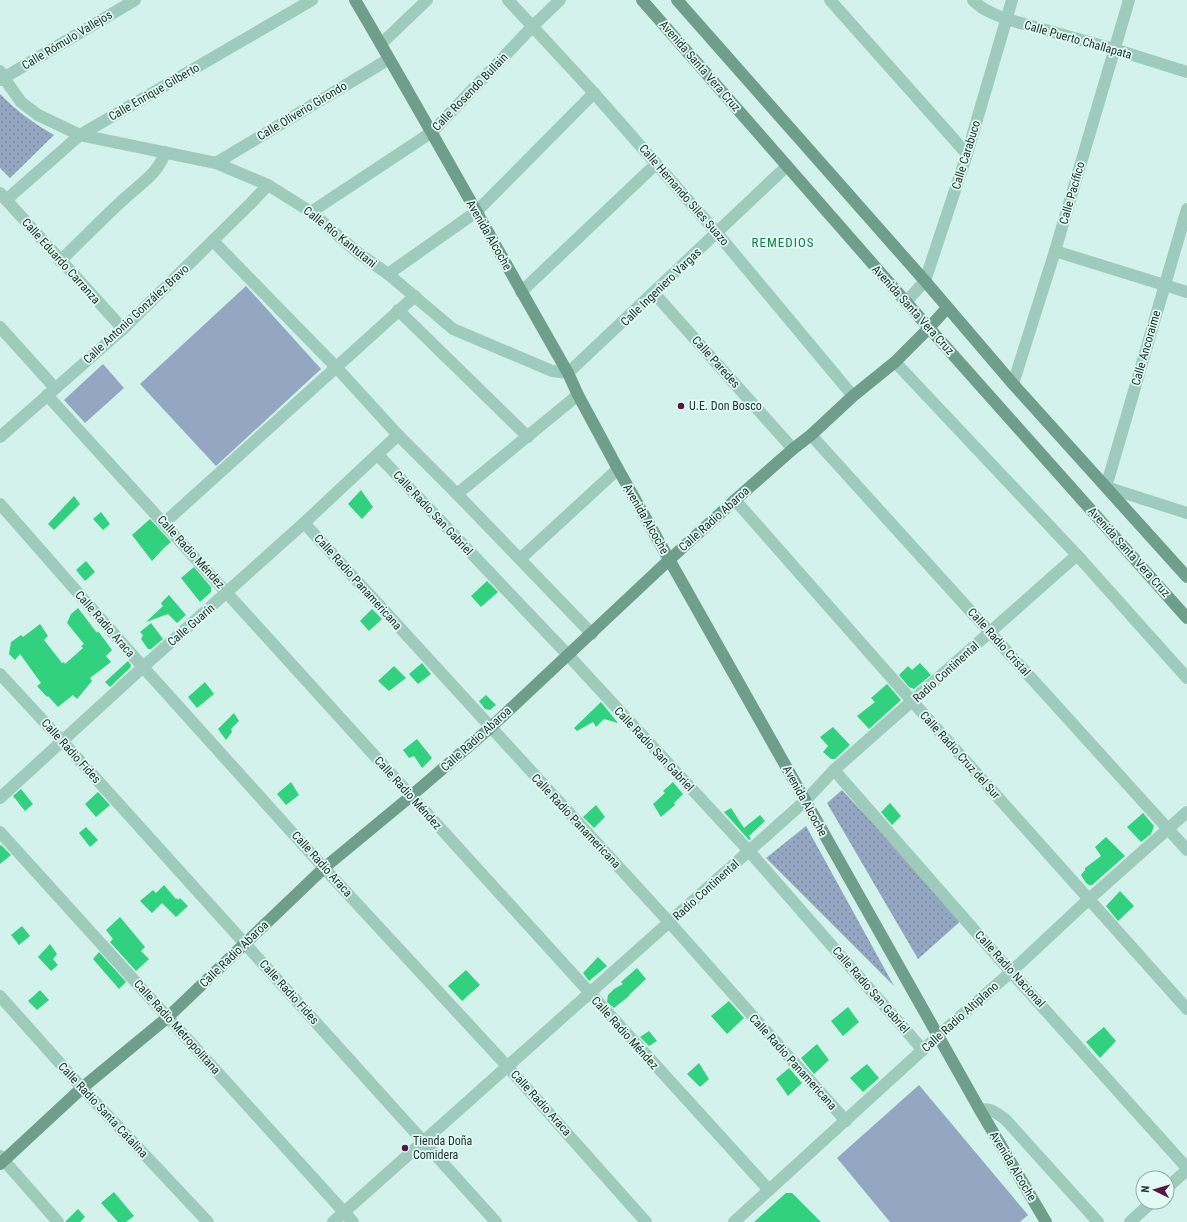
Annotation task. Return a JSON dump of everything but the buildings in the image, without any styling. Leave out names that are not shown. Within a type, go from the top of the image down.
[{"type":"street","name":"Calle Rómulo Vallejos","points":[[1,76],[135,0]]},
{"type":"street","name":"Calle Enrique Gilberto","points":[[3,196],[80,135],[312,0]]},
{"type":"street","name":"Avenida Alcoche","points":[[355,0],[432,132],[568,373],[578,395],[618,469],[938,1036]]},
{"type":"street","points":[[381,44],[427,0]]},
{"type":"street","name":"Calle Hernando Siles Suazo","points":[[508,0],[594,93],[717,233],[853,396]]},
{"type":"street","name":"Calle Rosendo Bullain","points":[[311,212],[432,132],[533,26],[560,0]]},
{"type":"street","name":"Avenida Santa Vera Cruz","points":[[642,0],[906,302],[1187,618]]},
{"type":"street","points":[[677,0],[925,281],[1013,384],[1187,577]]},
{"type":"street","points":[[830,0],[967,154]]},
{"type":"street","name":"Calle Puerto Challapata","points":[[973,0],[979,7],[1006,19],[1114,49],[1187,72]]},
{"type":"street","name":"Calle Carabuco","points":[[906,302],[925,281],[967,154],[1012,0]]},
{"type":"street","name":"Calle Pacífico","points":[[1013,384],[1055,251],[1129,0]]},
{"type":"street","name":"Calle Oliverio Girondo","points":[[216,163],[389,59]]},
{"type":"street","name":"Calle Río Kantutani","points":[[1,76],[21,102],[38,115],[80,135],[216,163],[268,185],[311,212],[357,252],[388,274],[453,329],[552,371],[568,373]]},
{"type":"street","points":[[388,274],[476,212],[594,93]]},
{"type":"street","points":[[60,261],[124,198],[158,168],[163,160],[165,152]]},
{"type":"street","points":[[521,292],[656,164]]},
{"type":"street","name":"Calle Ingeniero Vargas","points":[[568,373],[787,166]]},
{"type":"street","name":"Calle Antonio González Bravo","points":[[0,437],[123,330],[268,185]]},
{"type":"street","name":"Calle Eduardo Carranza","points":[[3,196],[123,330]]},
{"type":"street","name":"Calle Ancoraime","points":[[1106,487],[1187,209]]},
{"type":"street","points":[[213,241],[336,367],[398,435],[592,634]]},
{"type":"street","points":[[1055,251],[1187,292]]},
{"type":"street","name":"Calle Paredes","points":[[654,293],[793,449]]},
{"type":"street","points":[[164,523],[414,296]]},
{"type":"street","name":"Calle Radio Abaroa","points":[[1,1160],[82,1088],[168,1017],[324,868],[490,728],[735,500],[811,435],[853,396],[895,362],[947,308]]},
{"type":"street","points":[[398,310],[528,437]]},
{"type":"street","name":"Calle Radio Méndez","points":[[0,327],[51,392],[164,523],[589,994],[769,1190]]},
{"type":"street","points":[[895,362],[1077,556],[1187,678]]},
{"type":"street","points":[[457,494],[578,395]]},
{"type":"street","name":"Calle Guarín","points":[[0,798],[143,667],[304,523],[398,435]]},
{"type":"street","name":"Calle Radio Cristal","points":[[811,435],[1187,850]]},
{"type":"street","name":"Calle Radio San Gabriel","points":[[378,455],[568,655],[749,851],[923,1050]]},
{"type":"street","points":[[520,559],[618,469]]},
{"type":"street","points":[[1106,487],[1187,513]]},
{"type":"street","name":"Calle Radio Cruz del Sur","points":[[735,500],[1187,1009]]},
{"type":"street","name":"Calle Radio Araca","points":[[0,504],[143,667],[324,868],[507,1066],[646,1222]]},
{"type":"street","name":"Calle Radio Panamericana","points":[[304,523],[670,923],[846,1121]]},
{"type":"street","name":"Radio Continental","points":[[333,1222],[507,1066],[670,923],[805,801],[834,770],[1077,556]]},
{"type":"street","name":"Calle Radio Fides","points":[[0,674],[496,1222]]},
{"type":"street","name":"Calle Radio Nacional","points":[[834,770],[1011,972],[1187,1169]]},
{"type":"street","name":"Calle Radio Altiplano","points":[[734,1222],[938,1036],[1011,972],[1089,899],[1187,812]]},
{"type":"street","name":"Calle Radio Metropolitana","points":[[0,832],[353,1222]]},
{"type":"street","name":"Calle Radio Santa Catalina","points":[[0,996],[82,1088],[208,1222]]},
{"type":"street","points":[[938,1036],[980,1110],[992,1110],[1006,1120],[1098,1222]]},
{"type":"street","name":"Avenida Alcoche","points":[[980,1110],[1046,1222]]},
{"type":"street","points":[[1,1160],[58,1222]]},
{"type":"street","points":[[1175,1180],[1187,1169]]},
{"type":"street","points":[[1130,1222],[1143,1210]]},
{"type":"shaded area","points":[[0,94],[39,126],[54,135],[10,178],[0,168]]},
{"type":"shaded area","points":[[246,286],[321,369],[216,466],[140,384]]},
{"type":"shaded area","points":[[103,364],[124,388],[85,423],[64,400]]},
{"type":"shaded area","points":[[842,790],[963,919],[918,959],[827,803]]},
{"type":"shaded area","points":[[806,826],[894,986],[766,858]]},
{"type":"shaded area","points":[[919,1085],[1028,1215],[1020,1222],[890,1222],[837,1158]]},
{"type":"place","name":"U.E. Don Bosco","points":[[681,406]]},
{"type":"place","name":"Tienda Doña Comidera","points":[[405,1148]]},
{"type":"district","name":"REMEDIOS","points":[[783,242]]}]
